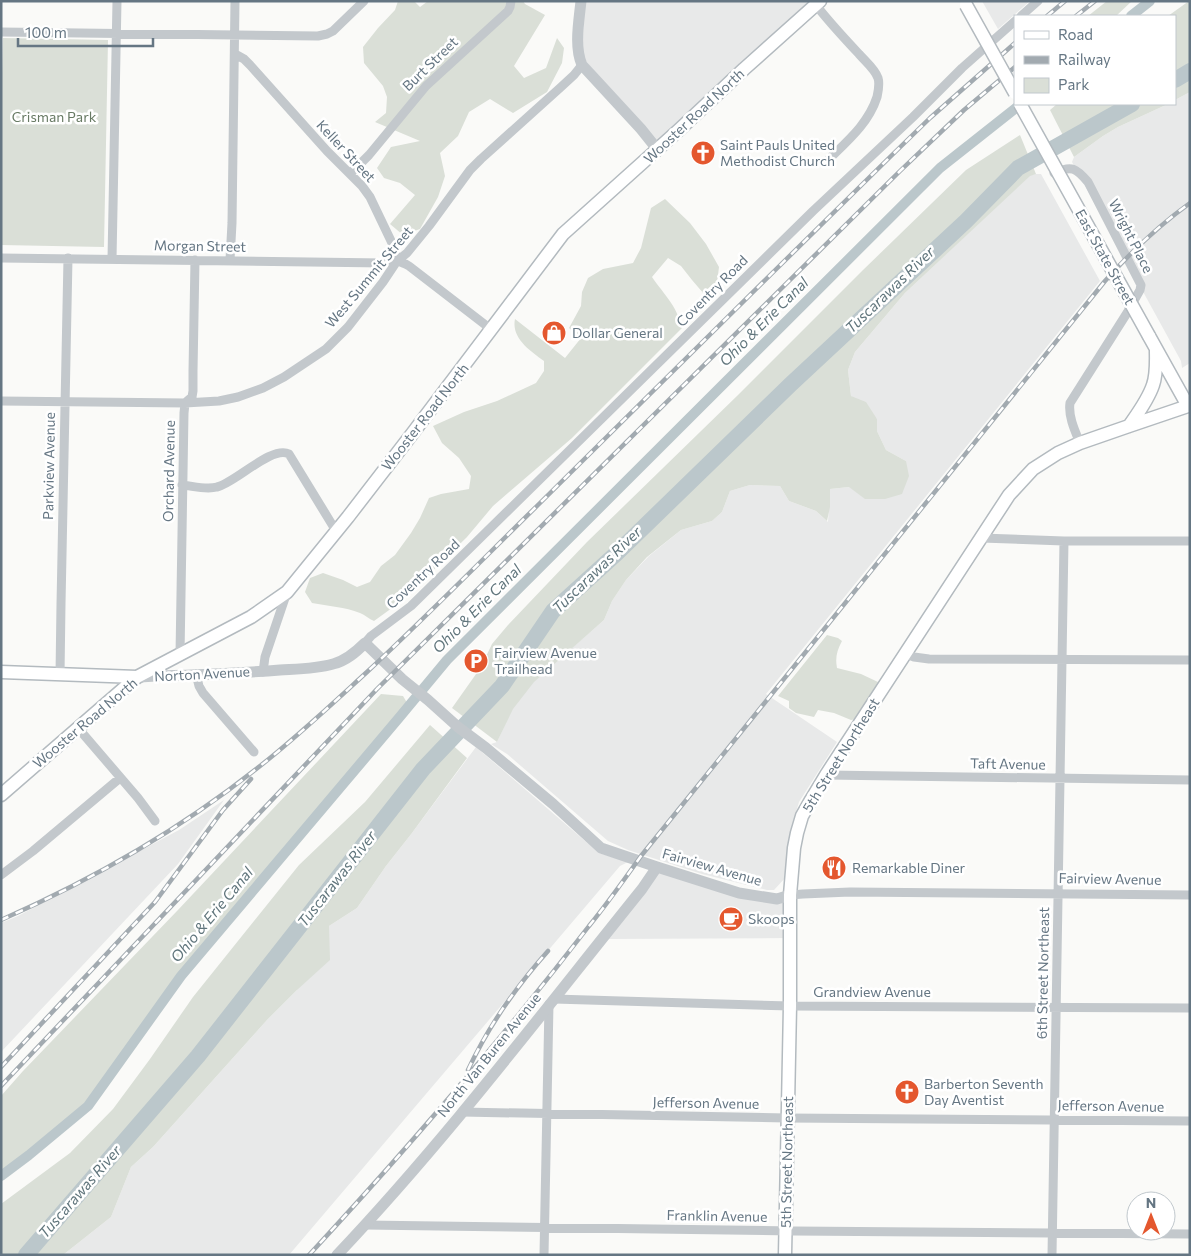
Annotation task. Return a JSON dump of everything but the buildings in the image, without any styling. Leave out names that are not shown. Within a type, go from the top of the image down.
[{"type":"main road","name":"Wooster Road North","points":[[1,794],[137,677],[251,616],[287,592],[492,330],[563,234],[818,3]]},
{"type":"main road","points":[[965,3],[1014,91]]},
{"type":"main road","name":"East State Street","points":[[1021,105],[1189,408]]},
{"type":"main road","points":[[1129,426],[1145,402],[1153,384],[1156,369],[1156,349]]},
{"type":"main road","name":"5th Street Northeast","points":[[785,1255],[790,1006],[790,896],[794,848],[802,816],[826,775],[980,538],[1009,495],[1027,475],[1058,453],[1080,443],[1189,408]]},
{"type":"main road","name":"Norton Avenue","points":[[1,672],[137,677]]},
{"type":"street","points":[[112,259],[117,1]]},
{"type":"street","points":[[230,260],[235,1]]},
{"type":"street","name":"Burt Street","points":[[350,174],[369,155],[426,86],[508,11],[511,1]]},
{"type":"street","points":[[581,1],[578,57],[582,65],[657,149]]},
{"type":"street","points":[[1022,15],[1038,1]]},
{"type":"street","points":[[1,32],[318,36],[333,31],[360,3]]},
{"type":"street","points":[[818,3],[826,18],[872,69],[879,80],[878,94],[867,119],[825,163]]},
{"type":"street","name":"Coventry Road","points":[[365,643],[411,606],[814,211],[962,68],[1014,22]]},
{"type":"street","name":"Keller Street","points":[[235,54],[250,65],[327,151],[362,186],[370,197],[392,243],[397,261]]},
{"type":"street","name":"West Summit Street","points":[[1,401],[185,403],[219,401],[238,397],[263,388],[284,377],[326,348],[348,327],[397,261],[407,253],[429,226],[470,170],[574,75],[582,65]]},
{"type":"street","name":"Wright Place","points":[[1054,173],[1062,169],[1071,168],[1079,171],[1088,182],[1141,284],[1140,290],[1127,313],[1070,403],[1070,417],[1080,443]]},
{"type":"street","name":"Morgan Street","points":[[1,258],[384,263],[397,261]]},
{"type":"street","name":"Parkview Avenue","points":[[60,675],[68,258]]},
{"type":"street","name":"Orchard Avenue","points":[[180,655],[184,413],[185,403],[192,397],[193,391],[195,260]]},
{"type":"street","points":[[397,261],[409,266],[492,330]]},
{"type":"street","points":[[182,485],[208,488],[217,487],[272,455],[285,452],[336,531]]},
{"type":"street","points":[[980,538],[1190,542]]},
{"type":"street","name":"6th Street Northeast","points":[[1052,1255],[1064,541]]},
{"type":"street","points":[[263,672],[265,657],[287,592]]},
{"type":"street","name":"Norton Avenue","points":[[137,677],[263,672],[317,667],[345,660],[365,643]]},
{"type":"street","name":"Fairview Avenue","points":[[365,643],[402,679],[473,740],[486,748],[553,804],[601,848],[657,867],[752,896],[777,899],[803,894],[850,892],[1190,895]]},
{"type":"street","points":[[906,654],[929,659],[1190,660]]},
{"type":"street","points":[[196,674],[198,684],[203,693],[254,752]]},
{"type":"street","points":[[78,728],[155,822]]},
{"type":"street","name":"Taft Avenue","points":[[826,775],[1190,780]]},
{"type":"street","points":[[1,875],[33,851],[120,778]]},
{"type":"street","name":"North Van Buren Avenue","points":[[337,1255],[381,1208],[462,1112],[642,889],[657,867]]},
{"type":"street","points":[[544,1255],[546,1114],[552,1002]]},
{"type":"street","name":"Grandview Avenue","points":[[552,1002],[790,1006],[1190,1008]]},
{"type":"street","name":"Jefferson Avenue","points":[[462,1112],[787,1118],[1190,1121]]},
{"type":"street","name":"Franklin Avenue","points":[[365,1226],[1190,1234]]},
{"type":"shaded area","points":[[585,1],[812,1],[659,146],[585,60],[582,52]]},
{"type":"shaded area","points":[[982,1],[1030,1],[998,29]]},
{"type":"shaded area","points":[[1190,92],[1190,363],[1182,368],[1181,361],[1072,162],[1074,157],[1103,136],[1166,105],[1176,105],[1176,99]]},
{"type":"shaded area","points":[[1041,174],[1100,281],[766,694],[837,742],[799,802],[790,833],[786,877],[774,890],[767,890],[702,874],[628,850],[608,841],[507,754],[491,744],[497,742],[512,709],[534,681],[604,620],[612,601],[626,580],[649,556],[681,530],[712,521],[722,512],[730,491],[750,485],[780,486],[789,501],[816,511],[828,522],[830,489],[849,487],[906,461],[886,450],[877,431],[877,419],[851,396],[848,370],[855,352],[905,293],[1030,175]]},
{"type":"shaded area","points":[[476,747],[599,853],[628,862],[620,866],[289,1255],[63,1255],[111,1217],[131,1167],[153,1147],[267,1020],[297,990],[329,926],[357,908],[386,866]]},
{"type":"shaded area","points":[[224,800],[178,864],[1,1052],[1,923],[18,916],[179,830]]},
{"type":"shaded area","points":[[658,870],[789,899],[787,938],[607,939]]},
{"type":"green space","points":[[398,1],[414,1],[420,7],[428,1],[523,1],[545,15],[514,66],[524,78],[546,68],[557,38],[564,48],[562,63],[547,92],[513,113],[490,99],[469,112],[458,136],[440,153],[445,176],[438,197],[420,229],[403,235],[390,224],[415,195],[400,183],[384,178],[377,168],[391,147],[420,141],[375,122],[386,113],[387,97],[383,86],[364,63],[363,47],[395,10]]},
{"type":"green space","points":[[1107,1],[1132,1],[1117,15],[1089,15]]},
{"type":"green space","points":[[1190,1],[1190,92],[1176,99],[1176,15],[1169,15]]},
{"type":"green space","name":"Crisman Park","points":[[3,38],[108,40],[104,247],[1,245]]},
{"type":"green space","points":[[1056,105],[1166,105],[1118,127],[1074,157],[1050,110]]},
{"type":"green space","points":[[1020,135],[1036,174],[1030,176],[905,293],[855,352],[848,370],[851,396],[866,402],[877,419],[877,431],[886,450],[906,461],[909,476],[902,494],[885,499],[865,499],[849,487],[830,489],[830,507],[827,521],[816,511],[789,501],[780,486],[750,485],[730,491],[722,512],[712,521],[681,530],[647,557],[626,580],[612,601],[604,620],[534,682],[513,709],[497,742],[452,708],[481,667],[492,644],[587,542],[966,170]]},
{"type":"green space","points":[[665,199],[690,223],[706,244],[719,267],[717,283],[704,294],[681,266],[668,258],[652,277],[673,306],[682,328],[572,438],[493,506],[467,537],[403,600],[374,621],[354,611],[312,603],[305,592],[310,578],[323,573],[357,587],[370,582],[381,566],[395,555],[411,533],[429,498],[469,489],[471,476],[459,458],[442,443],[433,426],[464,412],[497,401],[536,383],[544,371],[544,361],[519,338],[516,332],[515,319],[565,358],[581,338],[569,328],[581,306],[582,292],[588,278],[603,269],[633,263],[641,248],[651,208]]},
{"type":"green space","points":[[827,635],[842,641],[837,654],[837,668],[861,674],[878,682],[876,691],[857,719],[851,720],[834,713],[818,710],[814,717],[796,713],[789,708],[789,701],[778,696]]},
{"type":"green space","points":[[381,694],[403,696],[409,706],[181,976],[88,1106],[1,1173],[1,1096]]},
{"type":"green space","points":[[430,725],[467,758],[357,908],[329,926],[330,960],[267,1020],[153,1147],[131,1167],[111,1217],[63,1255],[1,1255],[1,1204],[70,1153],[113,1109],[193,997],[299,865],[365,802]]},
{"type":"waterway","name":"Ohio & Erie Canal","points":[[1132,15],[1150,1]]},
{"type":"waterway","name":"Tuscarawas River","points":[[1176,79],[1190,71]]},
{"type":"waterway","name":"Ohio & Erie Canal","points":[[1,1176],[88,1106],[181,976],[447,660],[940,168],[1020,105]]},
{"type":"waterway","name":"Tuscarawas River","points":[[26,1255],[198,1056],[423,769],[502,686],[553,611],[617,553],[791,384],[966,221],[1018,168],[1130,105]]},
{"type":"railway","points":[[1048,15],[1065,1]]},
{"type":"railway","points":[[1077,15],[1095,1]]},
{"type":"railway","points":[[1,920],[70,888],[168,832],[230,789],[301,732],[433,609],[930,118],[1014,44]]},
{"type":"railway","points":[[1,1086],[377,689],[900,171],[964,110],[1014,68]]},
{"type":"railway","points":[[309,1255],[382,1175],[522,1011],[641,856],[1105,281],[1145,240],[1190,203]]},
{"type":"railway","points":[[1,1067],[155,902],[223,810],[251,779]]},
{"type":"railway","points":[[468,1070],[504,1008],[548,951]]},
{"type":"place","name":"Saint Pauls United Methodist Church","points":[[703,153]]},
{"type":"place","name":"Dollar General","points":[[554,333]]},
{"type":"place","name":"Fairview Avenue Trailhead","points":[[476,661]]},
{"type":"place","name":"Remarkable Diner","points":[[834,868]]},
{"type":"place","name":"Skoops","points":[[731,919]]},
{"type":"place","name":"Barberton Seventh Day Aventist","points":[[907,1092]]}]
